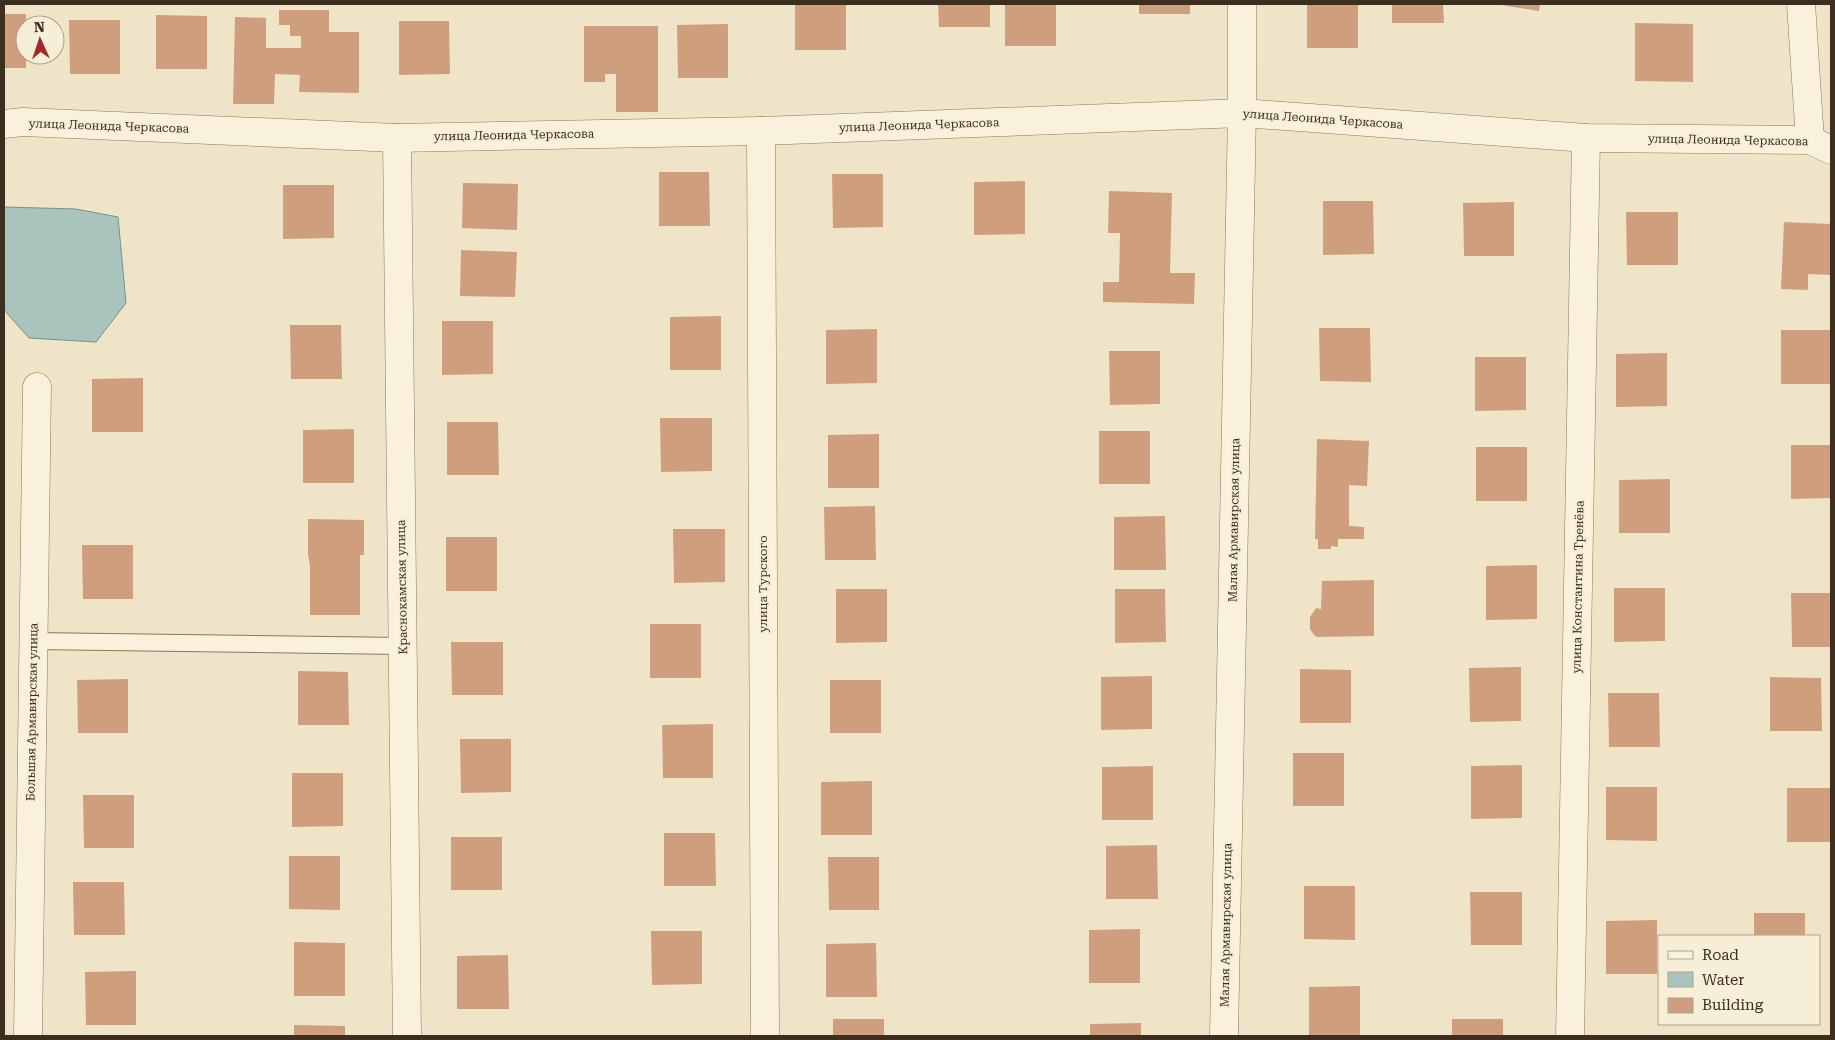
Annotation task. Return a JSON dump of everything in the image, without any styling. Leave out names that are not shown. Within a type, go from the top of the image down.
[{"type":"street","name":"Малая Армавирская улица","points":[[1224,1036],[1242,113],[1242,4]]},
{"type":"street","points":[[1801,4],[1820,145]]},
{"type":"street","name":"улица Леонида Черкасова","points":[[4,124],[22,122],[397,138],[761,131],[1242,113],[1586,138],[1820,145]]},
{"type":"street","name":"улица Турского","points":[[761,131],[765,1036]]},
{"type":"street","name":"Краснокамская улица","points":[[397,138],[407,1036]]},
{"type":"street","name":"улица Константина Тренёва","points":[[1570,1036],[1586,138]]},
{"type":"street","name":"Большая Армавирская улица","points":[[28,1036],[37,387]]},
{"type":"lane","points":[[33,642],[403,646]]},
{"type":"water","points":[[4,207],[76,209],[118,217],[126,303],[96,342],[29,338],[4,310]]},
{"type":"building","points":[[795,4],[846,4],[846,50],[795,50]]},
{"type":"building","points":[[938,4],[990,4],[990,27],[939,27]]},
{"type":"building","points":[[1005,4],[1056,4],[1056,46],[1005,46]]},
{"type":"building","points":[[1139,4],[1190,4],[1190,14],[1139,14]]},
{"type":"building","points":[[1307,4],[1358,4],[1358,48],[1307,48]]},
{"type":"building","points":[[1392,4],[1443,4],[1444,23],[1392,23]]},
{"type":"building","points":[[1495,4],[1540,4],[1539,11]]},
{"type":"building","points":[[279,10],[329,10],[329,32],[359,32],[359,93],[299,92],[300,75],[275,74],[274,104],[233,104],[235,17],[266,18],[266,48],[301,48],[301,36],[290,36],[290,25],[279,25]]},
{"type":"building","points":[[4,14],[26,14],[15,15],[15,65],[26,65],[26,68],[4,68]]},
{"type":"building","points":[[156,15],[207,16],[207,69],[156,69]]},
{"type":"building","points":[[69,20],[120,20],[120,74],[70,74]]},
{"type":"building","points":[[399,21],[449,21],[450,74],[399,75]]},
{"type":"building","points":[[1635,23],[1693,24],[1693,82],[1635,81]]},
{"type":"building","points":[[728,24],[728,78],[678,78],[677,25]]},
{"type":"building","points":[[584,26],[658,26],[658,112],[616,112],[616,74],[605,74],[605,82],[584,82]]},
{"type":"building","points":[[659,172],[709,172],[710,226],[659,226]]},
{"type":"building","points":[[832,174],[883,174],[883,227],[833,228]]},
{"type":"building","points":[[1025,181],[1025,234],[974,235],[974,182]]},
{"type":"building","points":[[463,183],[518,184],[517,230],[462,228]]},
{"type":"building","points":[[283,185],[334,185],[334,238],[283,239]]},
{"type":"building","points":[[1109,191],[1172,193],[1170,273],[1195,273],[1194,304],[1103,302],[1103,282],[1119,282],[1120,233],[1108,233]]},
{"type":"building","points":[[1323,201],[1373,201],[1374,254],[1323,255]]},
{"type":"building","points":[[1514,202],[1514,256],[1464,256],[1463,203]]},
{"type":"building","points":[[1626,212],[1678,212],[1678,265],[1627,265]]},
{"type":"building","points":[[1784,222],[1831,224],[1831,275],[1808,274],[1808,290],[1781,289]]},
{"type":"building","points":[[461,250],[517,252],[515,297],[460,296]]},
{"type":"building","points":[[721,316],[721,370],[670,370],[670,317]]},
{"type":"building","points":[[442,321],[493,321],[493,374],[442,375]]},
{"type":"building","points":[[290,325],[341,325],[342,379],[291,379]]},
{"type":"building","points":[[1319,328],[1370,328],[1371,382],[1320,381]]},
{"type":"building","points":[[877,329],[877,383],[826,384],[826,330]]},
{"type":"building","points":[[1781,330],[1831,330],[1831,384],[1781,384]]},
{"type":"building","points":[[1109,351],[1160,351],[1160,404],[1110,405]]},
{"type":"building","points":[[1667,353],[1667,406],[1616,407],[1616,354]]},
{"type":"building","points":[[1475,357],[1526,357],[1526,410],[1475,411]]},
{"type":"building","points":[[143,378],[143,432],[92,432],[92,379]]},
{"type":"building","points":[[660,418],[712,418],[712,471],[661,472]]},
{"type":"building","points":[[447,422],[498,422],[499,475],[447,475]]},
{"type":"building","points":[[354,429],[354,483],[303,483],[303,430]]},
{"type":"building","points":[[1099,431],[1150,431],[1150,484],[1099,484]]},
{"type":"building","points":[[879,434],[879,488],[828,488],[828,435]]},
{"type":"building","points":[[1317,439],[1369,441],[1367,486],[1349,485],[1349,526],[1364,527],[1364,539],[1338,539],[1338,547],[1331,546],[1331,549],[1318,549],[1318,539],[1315,539]]},
{"type":"building","points":[[1791,445],[1831,445],[1831,498],[1791,499]]},
{"type":"building","points":[[1476,447],[1527,447],[1527,501],[1476,501]]},
{"type":"building","points":[[1670,479],[1670,533],[1619,533],[1619,480]]},
{"type":"building","points":[[875,506],[876,560],[825,560],[824,507]]},
{"type":"building","points":[[1165,516],[1166,570],[1114,570],[1114,517]]},
{"type":"building","points":[[308,519],[364,520],[364,555],[360,555],[360,615],[310,615]]},
{"type":"building","points":[[673,529],[725,529],[725,582],[674,583]]},
{"type":"building","points":[[446,537],[497,537],[497,591],[446,591]]},
{"type":"building","points":[[82,545],[133,545],[133,599],[83,599]]},
{"type":"building","points":[[1537,565],[1537,619],[1486,620],[1486,566]]},
{"type":"building","points":[[1374,580],[1374,636],[1317,637],[1314,635],[1310,629],[1310,617],[1316,608],[1321,609],[1322,581]]},
{"type":"building","points":[[1614,588],[1665,588],[1665,641],[1614,642]]},
{"type":"building","points":[[836,589],[887,589],[887,642],[836,643]]},
{"type":"building","points":[[1115,589],[1165,589],[1166,642],[1115,643]]},
{"type":"building","points":[[1791,593],[1831,593],[1831,647],[1792,647]]},
{"type":"building","points":[[650,624],[701,624],[701,678],[650,678]]},
{"type":"building","points":[[451,642],[503,642],[503,695],[452,695]]},
{"type":"building","points":[[1521,667],[1521,721],[1470,722],[1469,668]]},
{"type":"building","points":[[1300,669],[1351,670],[1351,723],[1300,723]]},
{"type":"building","points":[[298,671],[348,672],[349,725],[298,725]]},
{"type":"building","points":[[1152,676],[1152,729],[1101,730],[1101,677]]},
{"type":"building","points":[[1770,677],[1821,678],[1822,731],[1770,731]]},
{"type":"building","points":[[128,679],[128,733],[78,733],[77,680]]},
{"type":"building","points":[[830,680],[881,680],[881,733],[830,733]]},
{"type":"building","points":[[1608,693],[1659,693],[1660,747],[1609,747]]},
{"type":"building","points":[[713,724],[713,778],[663,778],[662,725]]},
{"type":"building","points":[[460,739],[511,739],[511,792],[461,793]]},
{"type":"building","points":[[1293,753],[1344,753],[1344,806],[1293,806]]},
{"type":"building","points":[[1522,765],[1522,818],[1471,819],[1471,766]]},
{"type":"building","points":[[1153,766],[1153,820],[1102,820],[1102,767]]},
{"type":"building","points":[[292,773],[343,773],[343,826],[292,827]]},
{"type":"building","points":[[872,781],[872,835],[821,835],[821,782]]},
{"type":"building","points":[[1606,787],[1657,787],[1657,841],[1606,840]]},
{"type":"building","points":[[1787,788],[1831,788],[1831,842],[1787,842]]},
{"type":"building","points":[[83,795],[134,795],[134,848],[84,848]]},
{"type":"building","points":[[664,833],[715,833],[716,886],[664,886]]},
{"type":"building","points":[[451,837],[502,837],[502,890],[451,890]]},
{"type":"building","points":[[1157,845],[1158,899],[1106,899],[1106,846]]},
{"type":"building","points":[[289,856],[340,856],[340,910],[289,909]]},
{"type":"building","points":[[828,857],[879,857],[879,910],[829,910]]},
{"type":"building","points":[[73,882],[124,882],[125,935],[74,935]]},
{"type":"building","points":[[1304,886],[1355,886],[1355,940],[1304,939]]},
{"type":"building","points":[[1470,892],[1522,892],[1522,945],[1471,945]]},
{"type":"building","points":[[1754,913],[1805,913],[1805,935],[1754,935]]},
{"type":"building","points":[[1657,920],[1657,974],[1606,974],[1606,921]]},
{"type":"building","points":[[1140,929],[1140,983],[1089,983],[1089,930]]},
{"type":"building","points":[[651,931],[702,931],[702,984],[652,985]]},
{"type":"building","points":[[294,942],[345,943],[345,996],[294,996]]},
{"type":"building","points":[[876,943],[877,997],[826,997],[826,944]]},
{"type":"building","points":[[508,955],[509,1009],[457,1009],[457,956]]},
{"type":"building","points":[[136,971],[136,1025],[86,1025],[85,972]]},
{"type":"building","points":[[1360,986],[1360,1036],[1309,1036],[1309,987]]},
{"type":"building","points":[[833,1019],[884,1019],[884,1036],[833,1036]]},
{"type":"building","points":[[1452,1019],[1503,1019],[1503,1036],[1452,1036]]},
{"type":"building","points":[[1141,1023],[1141,1036],[1090,1036],[1090,1024]]},
{"type":"building","points":[[294,1025],[345,1026],[345,1036],[294,1036]]}]
